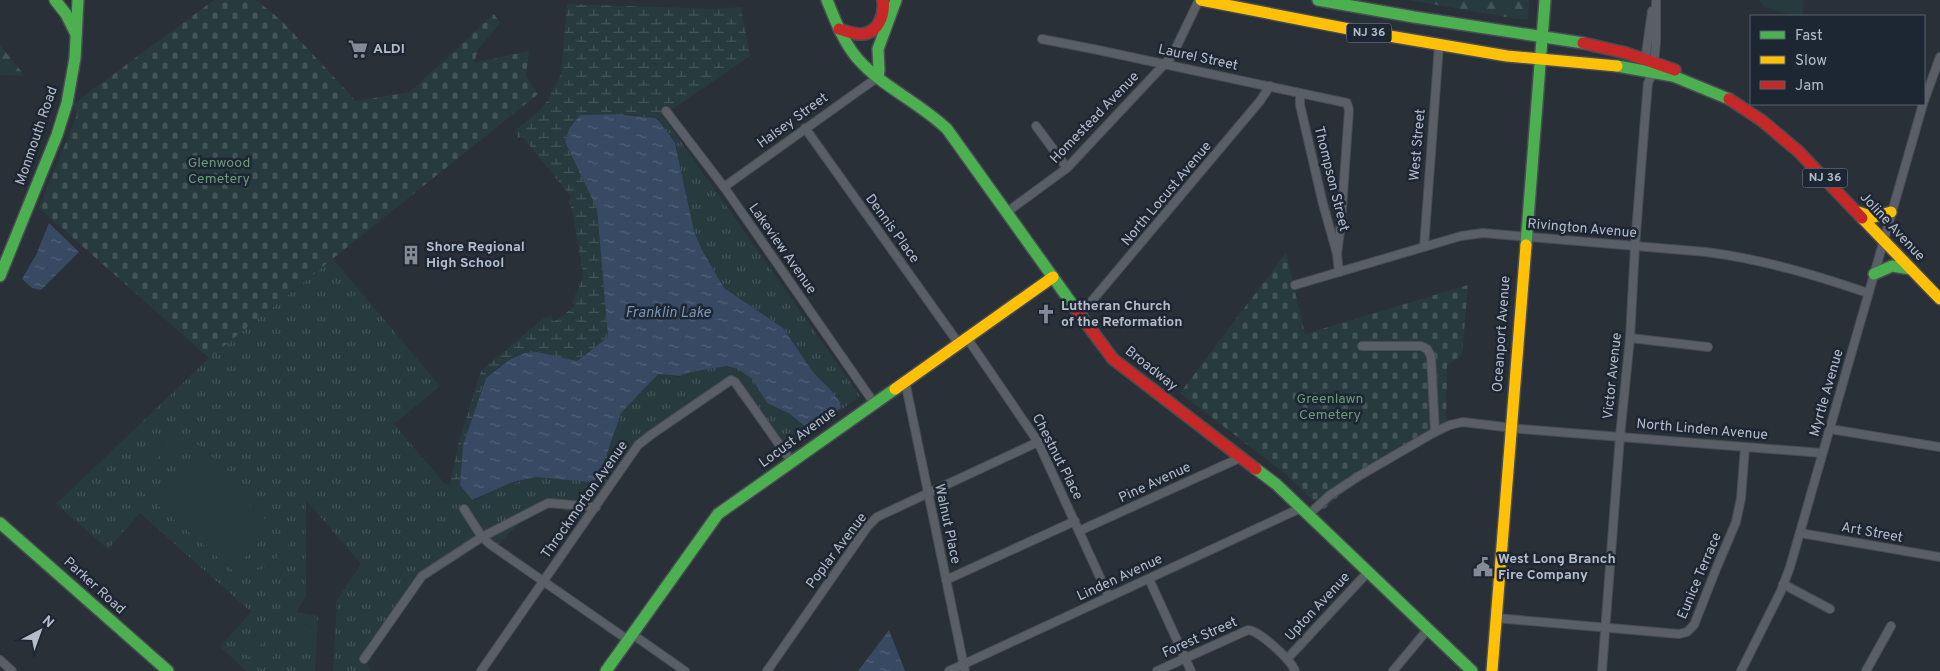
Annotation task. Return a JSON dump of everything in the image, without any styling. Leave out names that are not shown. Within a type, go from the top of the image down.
[{"type":"main road","points":[[55,0],[66,14],[76,34]]},
{"type":"main road","name":"Monmouth Road","points":[[0,276],[57,135],[67,103],[73,72],[78,0]]},
{"type":"main road","name":"Broadway","points":[[827,0],[839,29],[860,62],[940,121],[1106,351],[1118,363],[1276,484],[1472,671]]},
{"type":"main road","points":[[839,29],[861,34],[870,31],[882,19],[884,13],[883,0]]},
{"type":"main road","points":[[878,77],[880,70],[877,58],[878,49],[896,0]]},
{"type":"main road","name":"NJ 36","points":[[1200,0],[1343,29],[1439,45],[1539,60],[1582,62],[1649,69]]},
{"type":"main road","name":"NJ 36","points":[[1318,0],[1415,18],[1542,36],[1649,69]]},
{"type":"main road","name":"Oceanport Avenue","points":[[1492,671],[1545,0]]},
{"type":"main road","name":"Joline Avenue","points":[[1649,69],[1693,83],[1729,100],[1781,135],[1940,299]]},
{"type":"main road","points":[[1857,212],[1871,218],[1876,218],[1891,212]]},
{"type":"main road","points":[[1874,274],[1886,266],[1894,265],[1911,269]]},
{"type":"main road","name":"Locust Avenue","points":[[606,671],[712,520],[791,461],[1053,277]]},
{"type":"main road","name":"Parker Road","points":[[0,523],[168,671]]},
{"type":"street","name":"Homestead Avenue","points":[[1007,212],[1066,168],[1164,64],[1176,49],[1200,0]]},
{"type":"street","name":"Victor Avenue","points":[[1602,671],[1620,436],[1630,338],[1649,69],[1656,43],[1654,0]]},
{"type":"street","name":"Laurel Street","points":[[1042,39],[1342,101],[1348,104],[1341,215],[1336,254]]},
{"type":"street","name":"West Street","points":[[1424,247],[1439,45]]},
{"type":"street","name":"Myrtle Avenue","points":[[1925,99],[1940,58]]},
{"type":"street","name":"Halsey Street","points":[[724,186],[878,77]]},
{"type":"street","name":"North Locust Avenue","points":[[1080,315],[1254,108],[1270,86]]},
{"type":"street","name":"Thompson Street","points":[[1300,93],[1302,114],[1339,272]]},
{"type":"street","name":"Myrtle Avenue","points":[[1740,671],[1783,584],[1800,534],[1921,110]]},
{"type":"street","name":"Lakeview Avenue","points":[[666,111],[724,186],[874,403]]},
{"type":"street","points":[[1036,126],[1066,168]]},
{"type":"street","name":"Dennis Place","points":[[805,128],[963,341]]},
{"type":"street","name":"Rivington Avenue","points":[[1295,285],[1473,234],[1706,252],[1750,258],[1771,262],[1868,293]]},
{"type":"street","points":[[1630,338],[1708,347]]},
{"type":"street","name":"Chestnut Place","points":[[963,341],[1038,442],[1109,597]]},
{"type":"street","points":[[1362,346],[1421,346],[1427,349],[1431,356],[1435,432]]},
{"type":"street","name":"Throckmorton Avenue","points":[[480,671],[644,440],[711,392],[731,380],[735,382],[791,461]]},
{"type":"street","name":"Walnut Place","points":[[905,381],[964,668]]},
{"type":"street","name":"North Linden Avenue","points":[[1305,511],[1435,432],[1450,425],[1463,422],[1822,452]]},
{"type":"street","points":[[1830,429],[1940,447]]},
{"type":"street","name":"Poplar Avenue","points":[[767,671],[873,521],[886,512],[1038,442]]},
{"type":"street","name":"Eunice Terrace","points":[[1496,618],[1605,626],[1679,634],[1687,632],[1694,625],[1736,522],[1741,498],[1745,447]]},
{"type":"street","name":"Pine Avenue","points":[[1079,532],[1242,458]]},
{"type":"street","points":[[364,659],[422,576],[482,537],[548,503],[596,507]]},
{"type":"street","points":[[464,509],[482,537],[491,545],[685,671]]},
{"type":"street","name":"Linden Avenue","points":[[949,671],[964,668],[1148,579],[1305,511]]},
{"type":"street","points":[[946,580],[1075,521]]},
{"type":"street","name":"Art Street","points":[[1800,534],[1940,557]]},
{"type":"street","name":"Upton Avenue","points":[[1287,659],[1368,572]]},
{"type":"street","points":[[1148,579],[1191,671]]},
{"type":"street","points":[[1783,584],[1830,609]]},
{"type":"street","points":[[1866,671],[1891,626]]},
{"type":"street","points":[[1393,671],[1428,629]]},
{"type":"street","name":"Forest Street","points":[[1157,671],[1245,630],[1253,630],[1287,659]]},
{"type":"street","points":[[1287,659],[1295,671]]},
{"type":"street","points":[[0,660],[12,671]]},
{"type":"green space","name":"Glenwood Cemetery","points":[[214,0],[256,0],[281,20],[356,101],[410,92],[494,14],[500,23],[478,49],[474,63],[529,51],[526,76],[538,94],[209,358],[39,208],[77,115],[73,104]]},
{"type":"green space","points":[[1409,0],[1529,0],[1528,20],[1511,18]]},
{"type":"green space","points":[[1759,0],[1804,0],[1802,15],[1791,15],[1764,7]]},
{"type":"green space","points":[[567,4],[717,9],[741,7],[750,56],[658,119],[628,114],[580,115],[568,131],[565,143],[597,209],[608,337],[577,361],[535,352],[525,353],[498,367],[485,379],[463,445],[460,485],[450,484],[459,441],[482,370],[544,318],[551,316],[553,321],[557,320],[575,306],[572,302],[582,280],[583,273],[572,210],[568,201],[571,197],[522,136],[518,138],[516,134],[517,129],[541,109],[547,101],[561,74]]},
{"type":"green space","points":[[0,45],[25,76],[0,75]]},
{"type":"green space","points":[[663,116],[860,396],[837,413],[840,410],[828,387],[813,372],[783,328],[724,288],[702,250],[694,231],[676,145],[658,119]]},
{"type":"green space","name":"Greenlawn Cemetery","points":[[1286,253],[1305,334],[1468,285],[1462,355],[1447,365],[1446,430],[1360,479],[1323,510],[1283,472],[1180,393]]},
{"type":"green space","points":[[333,259],[440,386],[394,424],[445,484],[460,485],[471,500],[475,500],[500,487],[536,477],[590,482],[596,480],[600,474],[621,413],[657,374],[680,377],[691,372],[727,366],[738,369],[744,371],[752,379],[767,403],[791,415],[805,428],[811,430],[820,425],[783,451],[727,382],[650,436],[585,523],[543,498],[495,548],[483,537],[427,575],[366,659],[370,671],[333,671],[337,600],[361,564],[306,500],[306,596],[296,612],[318,616],[315,671],[247,671],[220,647],[251,612],[140,513],[108,549],[56,504],[209,358]]},
{"type":"green space","points":[[174,440],[187,440],[200,446],[279,515],[286,528],[289,540],[287,552],[282,562],[274,570],[250,576],[236,573],[130,481],[134,476],[145,485],[145,470],[150,457],[167,443]],"holes":[[[182,446],[193,449],[278,523],[282,534],[280,553],[267,566],[258,569],[237,566],[157,496],[151,479],[154,463],[165,452],[173,448]]]},
{"type":"green space","points":[[193,456],[273,526],[241,562],[161,492]]},
{"type":"green space","points":[[300,624],[311,626],[308,648],[297,647]]},
{"type":"green space","points":[[256,633],[264,641],[249,657],[241,650]]},
{"type":"green space","points":[[270,645],[277,652],[262,669],[254,662]]},
{"type":"water","name":"Franklin Lake","points":[[622,113],[624,115],[655,118],[659,121],[675,143],[694,231],[702,250],[724,288],[783,328],[813,372],[840,402],[841,408],[828,419],[829,423],[825,422],[809,430],[790,414],[767,403],[752,379],[738,369],[727,366],[691,372],[680,376],[658,374],[621,413],[600,474],[596,480],[590,482],[536,477],[513,482],[472,500],[460,485],[463,445],[486,378],[509,360],[525,353],[537,352],[577,361],[608,337],[597,209],[565,142],[569,129],[580,115]]},
{"type":"water","points":[[49,223],[79,252],[41,290],[32,288],[22,279],[36,255]]},
{"type":"water","points":[[889,630],[905,671],[858,671]]},
{"type":"traffic: fast","points":[[55,0],[66,14],[76,34]]},
{"type":"traffic: fast","points":[[0,276],[57,135],[67,103],[75,58],[78,0]]},
{"type":"traffic: fast","points":[[827,0],[843,37],[857,58],[878,78],[936,119],[947,129],[1075,308]]},
{"type":"traffic: fast","points":[[878,77],[878,49],[896,0]]},
{"type":"traffic: fast","points":[[1318,0],[1583,43]]},
{"type":"traffic: fast","points":[[1526,245],[1545,0]]},
{"type":"traffic: fast","points":[[1617,66],[1673,76],[1729,99]]},
{"type":"traffic: fast","points":[[1874,274],[1892,266],[1911,269]]},
{"type":"traffic: fast","points":[[606,671],[718,514],[895,389]]},
{"type":"traffic: fast","points":[[1256,469],[1276,484],[1472,671]]},
{"type":"traffic: fast","points":[[0,523],[168,671]]},
{"type":"traffic: slow","points":[[1201,0],[1354,30],[1507,56],[1617,66]]},
{"type":"traffic: slow","points":[[1858,212],[1874,217],[1891,212]]},
{"type":"traffic: slow","points":[[1862,218],[1940,299]]},
{"type":"traffic: slow","points":[[1492,671],[1526,245]]},
{"type":"traffic: slow","points":[[895,389],[1053,277]]},
{"type":"traffic: jam","points":[[839,29],[851,33],[869,33],[880,22],[883,0]]},
{"type":"traffic: jam","points":[[1583,43],[1626,53],[1675,70]]},
{"type":"traffic: jam","points":[[1729,99],[1761,120],[1798,151],[1862,218]]},
{"type":"traffic: jam","points":[[1075,308],[1113,359],[1256,469]]},
{"type":"place","name":"ALDI","points":[[358,49]]},
{"type":"place","name":"Shore Regional High School","points":[[411,255]]},
{"type":"place","name":"Lutheran Church of the Reformation","points":[[1046,314]]},
{"type":"place","name":"West Long Branch Fire Company","points":[[1483,567]]}]
